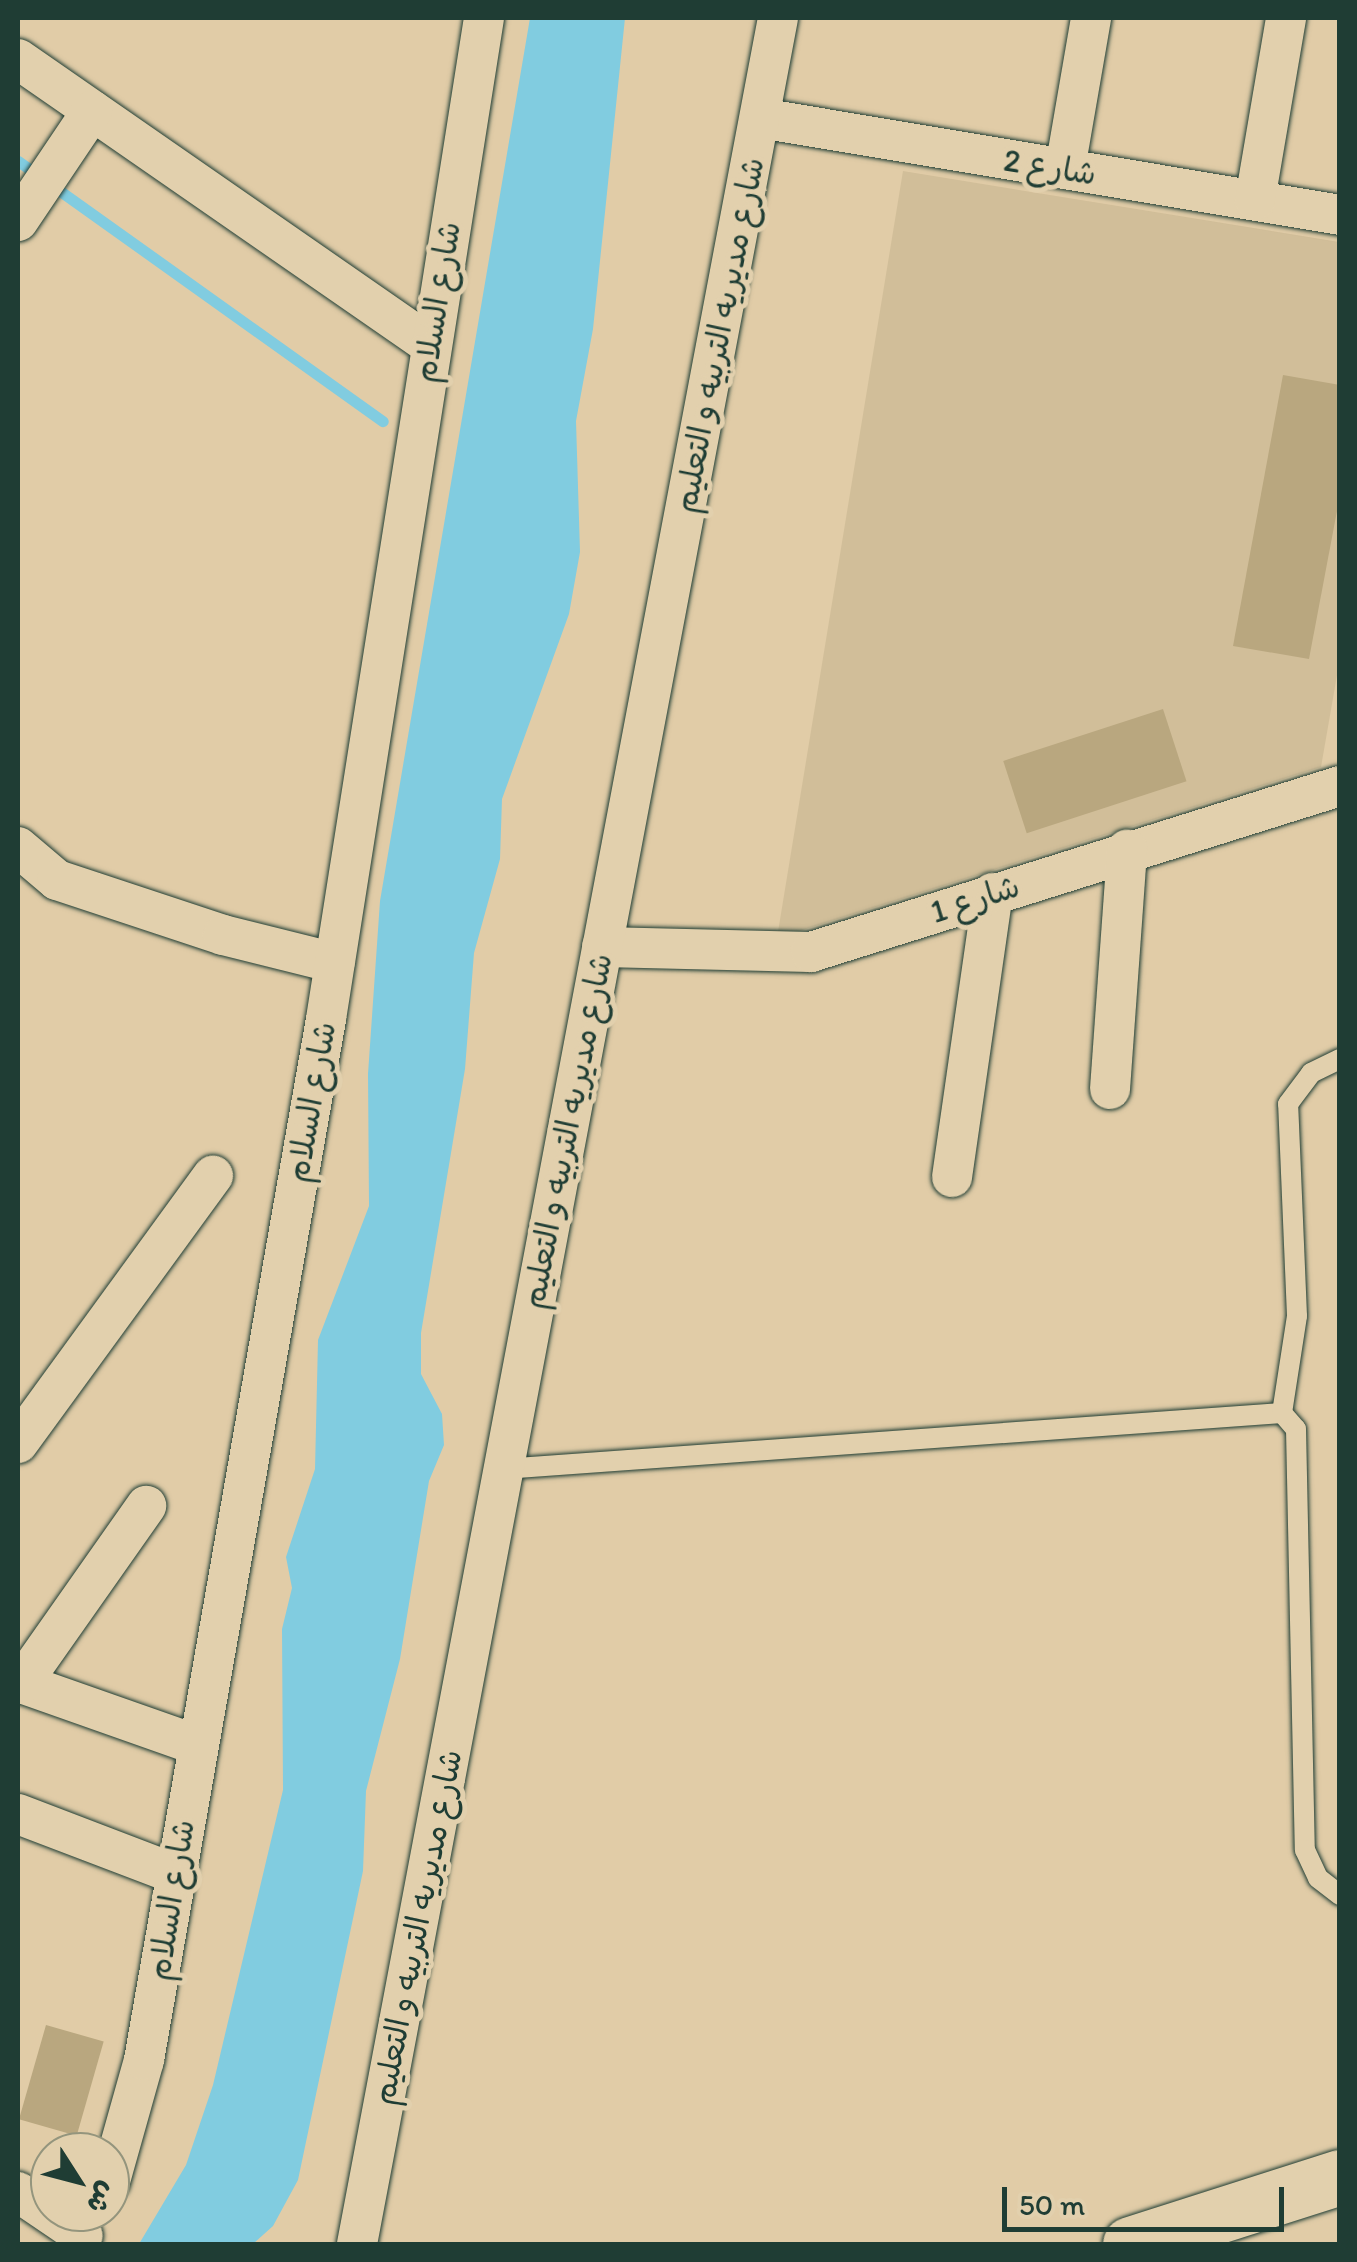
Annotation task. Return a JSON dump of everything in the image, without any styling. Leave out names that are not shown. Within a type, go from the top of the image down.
[{"type":"main road","points":[[1130,2244],[1340,2177]]},
{"type":"street","name":"شارع السلام","points":[[126,2132],[136,2102],[335,963],[429,344],[484,18]]},
{"type":"street","name":"شارع مديريه التربيه و التعليم","points":[[357,2244],[778,18]]},
{"type":"street","points":[[1065,169],[1090,18]]},
{"type":"street","points":[[1255,200],[1286,18]]},
{"type":"street","points":[[18,58],[85,123],[429,344]]},
{"type":"street","name":"شارع 2","points":[[760,118],[1340,214]]},
{"type":"street","points":[[18,220],[85,123]]},
{"type":"street","name":"شارع 1","points":[[602,946],[811,952],[1340,786]]},
{"type":"street","points":[[18,847],[57,880],[222,935],[335,963]]},
{"type":"street","points":[[1110,1089],[1127,850]]},
{"type":"street","points":[[952,1177],[992,893]]},
{"type":"street","points":[[18,1443],[214,1176]]},
{"type":"street","points":[[146,1506],[19,1683],[197,1745]]},
{"type":"street","points":[[18,1814],[175,1874]]},
{"type":"lane","points":[[1340,1060],[1311,1073],[1288,1104],[1297,1316],[1282,1412],[1296,1429],[1305,1850],[1318,1878],[1340,1895]]},
{"type":"lane","points":[[503,1470],[1282,1412]]},
{"type":"shaded area","points":[[903,171],[1339,242],[1340,658],[1321,767],[777,938]]},
{"type":"water","points":[[530,18],[625,18],[593,329],[576,421],[580,552],[569,614],[502,799],[500,859],[474,953],[465,1069],[421,1333],[421,1374],[442,1414],[444,1445],[429,1481],[400,1659],[366,1791],[363,1871],[298,2180],[273,2226],[253,2244],[139,2244],[186,2165],[213,2085],[283,1790],[282,1629],[292,1588],[286,1557],[315,1469],[318,1340],[369,1206],[368,1074],[380,901]]},
{"type":"building","points":[[1283,375],[1340,385],[1340,495],[1309,659],[1233,646]]},
{"type":"building","points":[[1163,709],[1186,781],[1027,833],[1003,761]]},
{"type":"building","points":[[46,2025],[104,2042],[78,2132],[64,2132],[19,2119]]},
{"type":"waterway","points":[[18,161],[383,421]]}]
